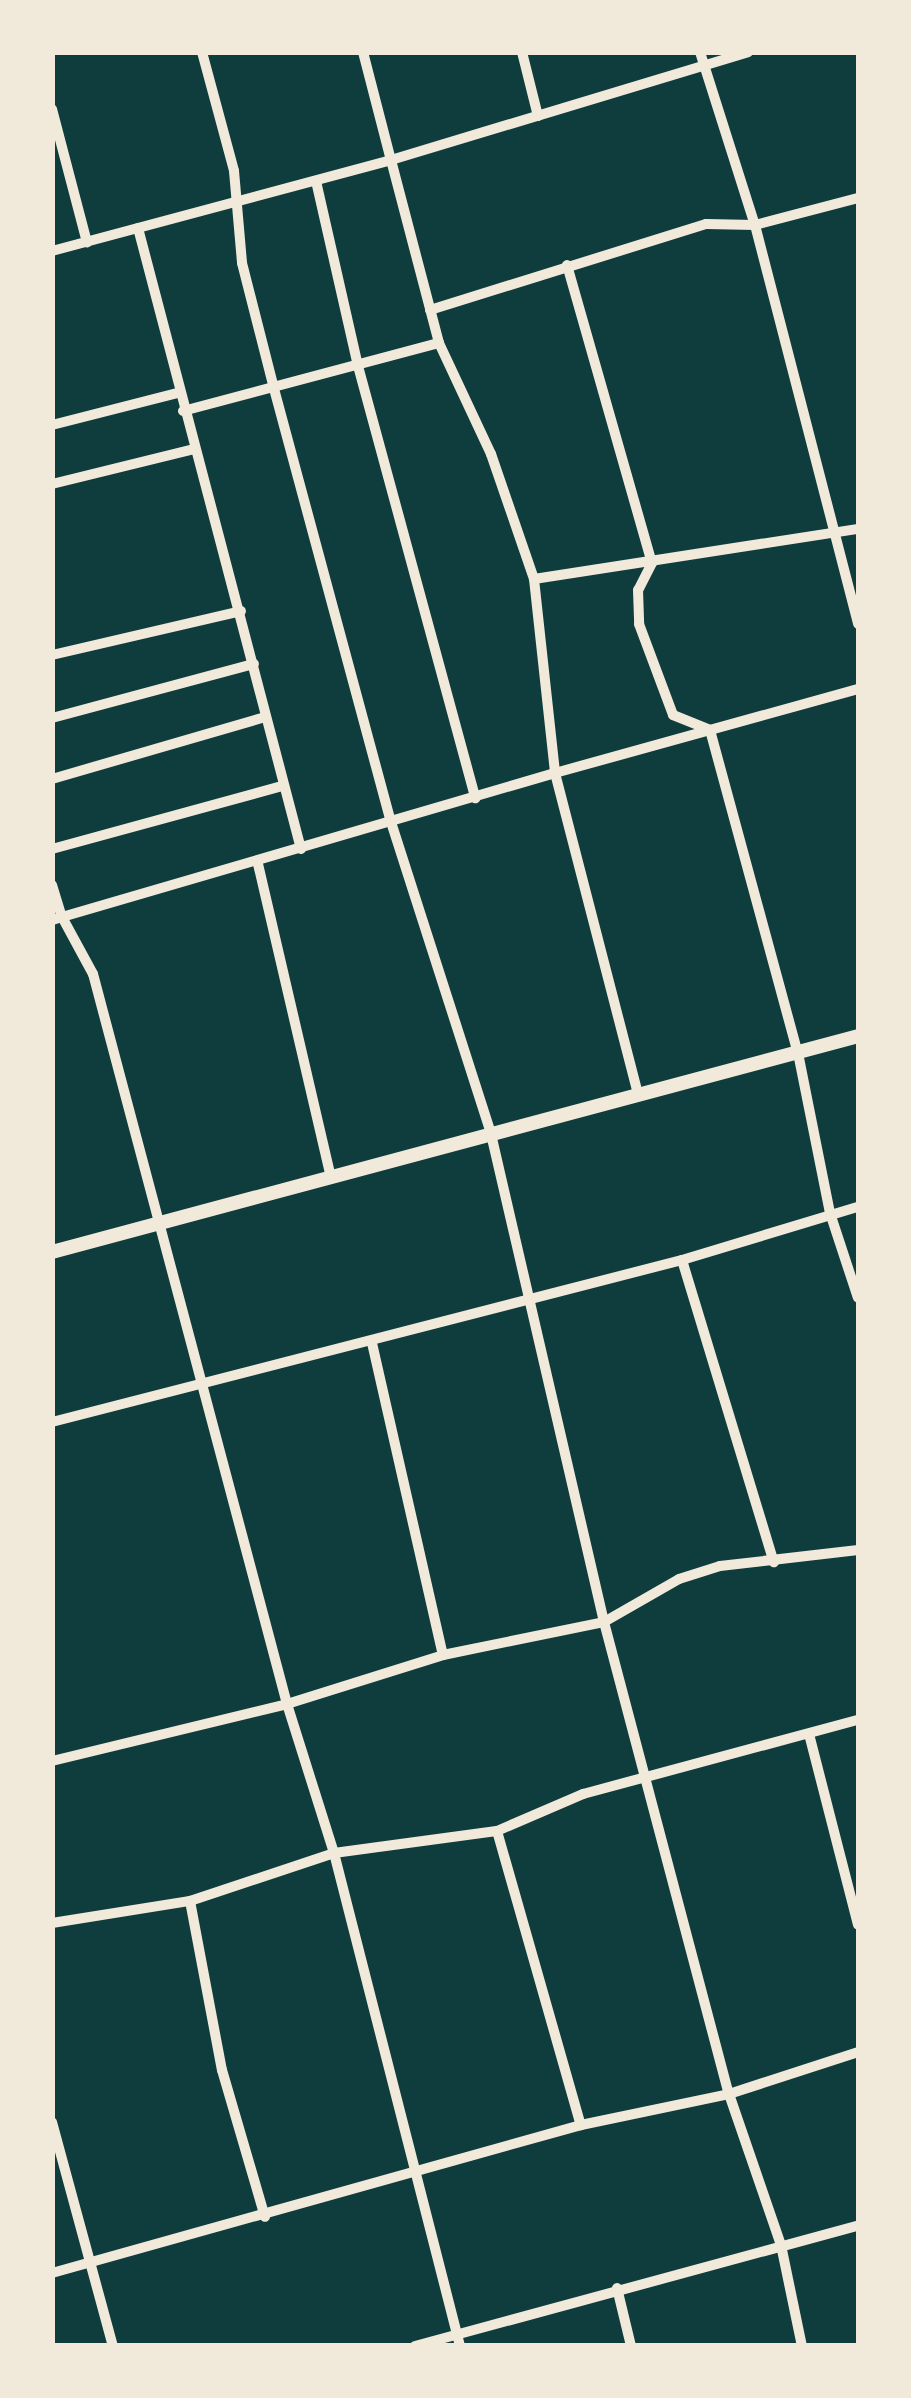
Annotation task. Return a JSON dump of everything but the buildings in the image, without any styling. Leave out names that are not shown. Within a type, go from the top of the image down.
[{"type":"street","points":[[202,52],[237,202],[242,263],[273,386],[392,822],[491,1134],[534,1298],[604,1622],[730,2094],[781,2245],[802,2346]]},
{"type":"street","points":[[364,52],[439,343],[490,454],[534,579],[554,773],[638,1094]]},
{"type":"street","points":[[522,52],[538,116]]},
{"type":"street","points":[[700,52],[755,225],[831,535],[858,624]]},
{"type":"street","points":[[52,251],[390,160],[748,52]]},
{"type":"street","points":[[52,109],[88,242]]},
{"type":"street","points":[[316,181],[358,366],[476,798]]},
{"type":"street","points":[[430,310],[706,224],[755,225],[858,198]]},
{"type":"street","points":[[138,228],[183,411],[221,523],[265,717],[301,849]]},
{"type":"street","points":[[567,265],[652,563],[638,590],[639,624],[673,716],[710,730]]},
{"type":"street","points":[[183,411],[439,343]]},
{"type":"street","points":[[52,425],[178,393]]},
{"type":"street","points":[[52,484],[194,450]]},
{"type":"street","points":[[534,579],[858,529]]},
{"type":"street","points":[[52,655],[241,611]]},
{"type":"street","points":[[52,718],[254,664]]},
{"type":"street","points":[[57,918],[258,864],[554,773],[858,690]]},
{"type":"street","points":[[52,779],[265,717]]},
{"type":"street","points":[[710,730],[798,1052],[830,1213],[858,1298]]},
{"type":"street","points":[[52,849],[283,786]]},
{"type":"street","points":[[258,864],[331,1178]]},
{"type":"street","points":[[52,885],[57,918],[94,974],[206,1384],[287,1704],[334,1853],[458,2340]]},
{"type":"street","points":[[52,1252],[858,1036]]},
{"type":"street","points":[[52,1422],[372,1343],[682,1260],[858,1206]]},
{"type":"street","points":[[682,1260],[774,1562]]},
{"type":"street","points":[[372,1343],[443,1656]]},
{"type":"street","points":[[52,1761],[287,1704],[443,1656],[604,1622],[680,1579],[720,1566],[858,1550]]},
{"type":"street","points":[[52,1923],[190,1901],[334,1853],[496,1830],[583,1794],[858,1720]]},
{"type":"street","points":[[809,1734],[858,1925]]},
{"type":"street","points":[[496,1830],[581,2125]]},
{"type":"street","points":[[190,1901],[222,2070],[265,2216]]},
{"type":"street","points":[[52,2274],[581,2125],[730,2094],[858,2052]]},
{"type":"street","points":[[52,2122],[94,2263],[112,2346]]},
{"type":"street","points":[[416,2346],[458,2340],[617,2288],[858,2226]]},
{"type":"street","points":[[617,2288],[631,2346]]}]
